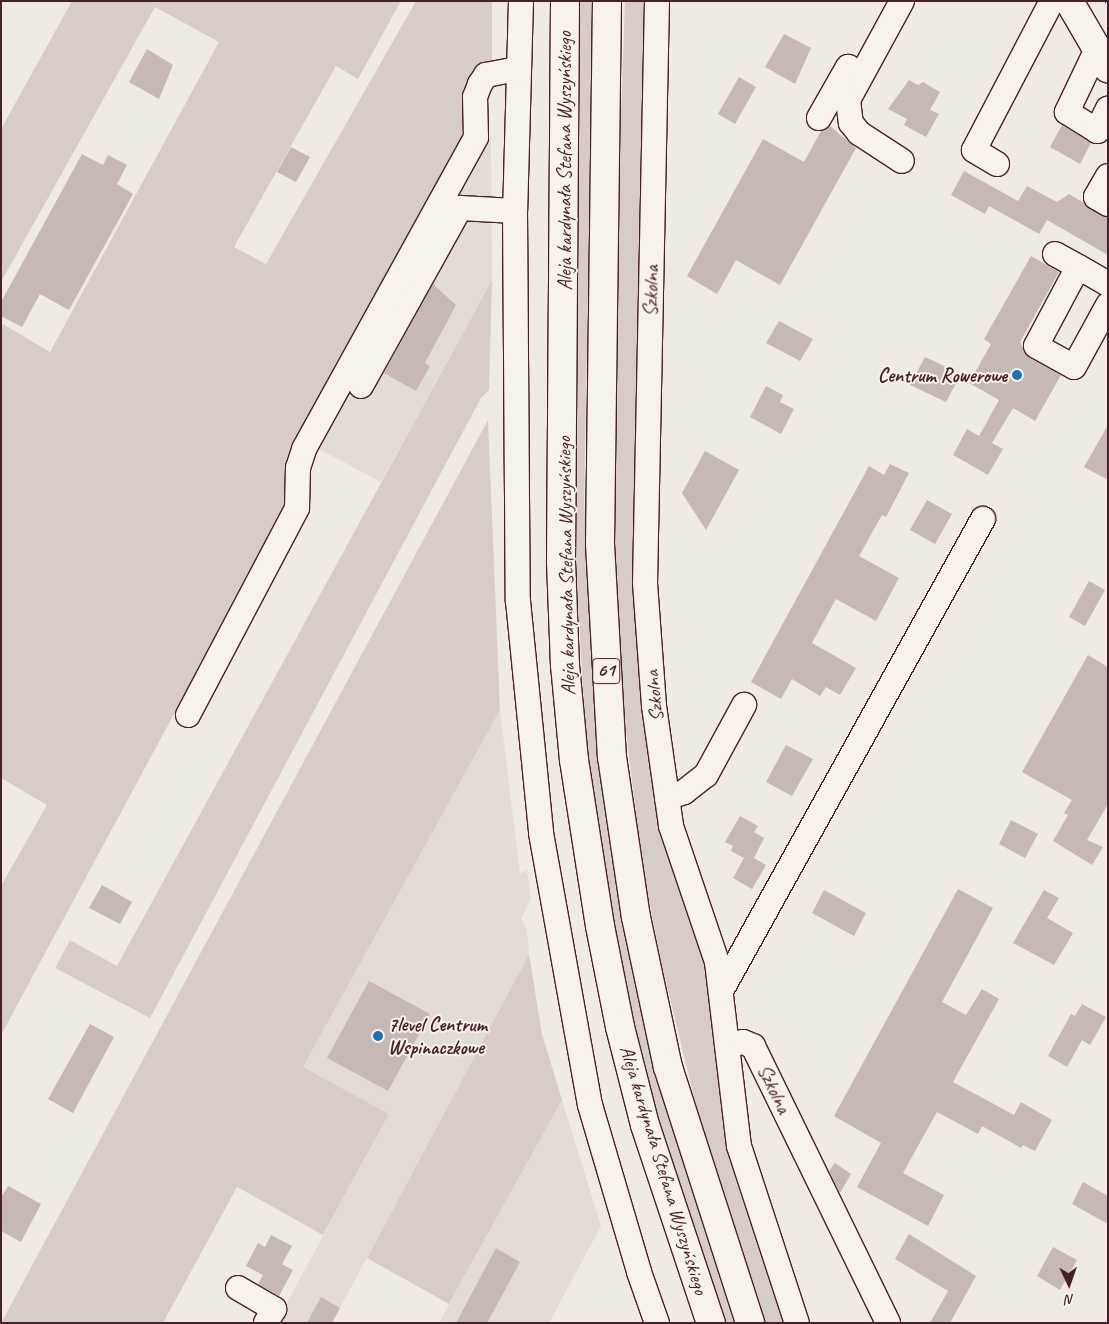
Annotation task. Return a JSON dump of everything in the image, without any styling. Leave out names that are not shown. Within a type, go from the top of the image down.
[{"type":"main road","name":"Aleja kardynała Stefana Wyszyńskiego","points":[[565,1],[561,562],[565,665],[574,760],[600,926],[620,1027],[645,1125],[711,1323]]},
{"type":"main road","name":"Aleja kardynała Stefana Wyszyńskiego","points":[[607,1],[600,544],[612,757],[636,917],[668,1067],[750,1323]]},
{"type":"main road","points":[[1069,1],[1102,58]]},
{"type":"street","points":[[520,1],[516,211],[518,601],[541,833],[590,1105],[639,1272],[657,1323]]},
{"type":"street","name":"Szkolna","points":[[657,1],[645,583],[654,706],[671,826],[717,962],[727,1045],[743,1042],[753,1046],[888,1323]]},
{"type":"street","points":[[819,118],[885,1]]},
{"type":"street","points":[[902,1],[856,81],[848,106],[851,123],[859,133],[902,161]]},
{"type":"street","points":[[997,164],[974,150],[1052,1]]},
{"type":"street","points":[[1102,58],[1067,112],[1097,131],[1108,108]]},
{"type":"street","points":[[188,715],[297,508],[298,468],[304,449],[476,137],[475,98],[480,84],[486,75],[518,69]]},
{"type":"street","points":[[1108,176],[1096,198],[1108,204]]},
{"type":"street","points":[[361,386],[460,208],[516,211]]},
{"type":"street","points":[[1055,254],[1108,284]]},
{"type":"street","points":[[1078,267],[1036,346],[1074,367],[1108,305]]},
{"type":"street","points":[[721,991],[983,519]]},
{"type":"street","points":[[667,798],[684,792],[706,775],[744,705]]},
{"type":"street","points":[[727,1045],[739,1146],[797,1323]]},
{"type":"street","points":[[238,1288],[274,1309],[266,1323]]},
{"type":"shaded area","points":[[72,1],[401,1],[358,79],[336,66],[234,247],[266,264],[416,1],[492,1],[492,61],[479,69],[471,128],[291,497],[1,1035],[1,886],[47,805],[1,778],[1,323],[50,352],[219,42],[155,7],[1,282],[1,129]]},
{"type":"shaded area","points":[[578,1],[594,1],[584,502],[597,723],[637,983],[663,1097],[734,1323],[722,1323],[652,1099],[625,986],[596,816],[585,722],[572,500]]},
{"type":"shaded area","points":[[625,1],[648,1],[639,581],[698,936],[788,1323],[766,1323],[708,1155],[660,957],[642,863],[626,730],[615,579],[614,321]]},
{"type":"shaded area","points":[[491,134],[492,280],[381,482],[317,448]]},
{"type":"shaded area","points":[[492,280],[489,390],[481,398],[150,1018],[55,968],[70,940],[117,966]]},
{"type":"shaded area","points":[[488,420],[500,710],[303,1067],[389,1114],[323,1235],[237,1187],[163,1323],[1,1323]]},
{"type":"shaded area","points":[[500,710],[520,874],[527,870],[531,899],[521,919],[527,930],[529,954],[332,1323],[276,1323],[389,1114],[303,1067]]},
{"type":"shaded area","points":[[529,954],[542,1034],[562,1100],[449,1304],[367,1258]]},
{"type":"shaded area","points":[[562,1100],[601,1226],[549,1323],[439,1323]]},
{"type":"building","points":[[784,34],[811,48],[795,84],[765,67]]},
{"type":"building","points":[[147,49],[173,65],[159,99],[129,82]]},
{"type":"building","points":[[739,77],[756,87],[735,124],[718,114]]},
{"type":"building","points":[[909,80],[918,85],[923,82],[940,92],[930,110],[939,114],[926,137],[904,125],[907,119],[888,109]]},
{"type":"building","points":[[1062,125],[1091,143],[1080,164],[1050,147]]},
{"type":"building","points":[[830,126],[856,148],[780,285],[736,260],[717,294],[687,276],[763,139],[804,162],[821,131]]},
{"type":"building","points":[[291,147],[310,157],[296,182],[277,172]]},
{"type":"building","points":[[82,154],[103,165],[108,155],[127,165],[117,184],[133,194],[69,310],[40,294],[22,327],[1,316],[1,302]]},
{"type":"building","points":[[964,171],[1018,201],[1027,186],[1057,202],[1069,194],[1108,218],[1108,255],[1047,220],[1039,234],[989,206],[985,214],[951,195]]},
{"type":"building","points":[[1031,256],[1059,272],[1020,342],[1029,358],[1061,375],[1035,421],[1013,408],[992,443],[1003,449],[988,475],[953,455],[967,429],[979,436],[999,400],[969,383],[991,344],[984,339]]},
{"type":"building","points":[[433,284],[456,305],[425,363],[430,366],[416,391],[384,373]]},
{"type":"building","points":[[779,321],[813,339],[800,361],[766,343]]},
{"type":"building","points":[[925,357],[961,374],[946,402],[910,385]]},
{"type":"building","points":[[766,386],[783,395],[780,402],[794,409],[781,434],[750,417]]},
{"type":"building","points":[[1108,425],[1108,480],[1084,467]]},
{"type":"building","points":[[705,451],[739,470],[706,530],[682,493]]},
{"type":"building","points":[[890,464],[909,473],[886,517],[882,515],[859,556],[899,578],[876,621],[836,599],[812,643],[856,668],[840,695],[826,687],[820,696],[792,679],[781,699],[751,682],[869,466],[884,475]]},
{"type":"building","points":[[927,500],[952,514],[935,544],[910,530]]},
{"type":"building","points":[[1089,581],[1105,590],[1085,626],[1069,617]]},
{"type":"building","points":[[1088,655],[1108,667],[1108,804],[1087,840],[1103,847],[1092,865],[1053,841],[1068,815],[1064,813],[1072,800],[1022,772]]},
{"type":"building","points":[[786,745],[813,759],[792,796],[766,782]]},
{"type":"building","points":[[740,816],[758,826],[754,832],[764,838],[754,858],[766,865],[752,889],[733,878],[744,858],[731,851],[733,846],[725,842]]},
{"type":"building","points":[[1011,820],[1038,834],[1025,858],[999,844]]},
{"type":"building","points":[[102,885],[132,902],[120,924],[89,908]]},
{"type":"building","points":[[958,889],[993,908],[942,1002],[966,1015],[982,989],[999,999],[953,1082],[1014,1115],[1021,1102],[1052,1120],[1035,1151],[1023,1145],[1021,1148],[982,1126],[978,1134],[937,1112],[903,1173],[944,1195],[928,1226],[857,1187],[881,1143],[834,1116]]},
{"type":"building","points":[[824,890],[866,913],[854,936],[812,913]]},
{"type":"building","points":[[1044,890],[1059,898],[1047,918],[1073,933],[1054,965],[1013,943]]},
{"type":"building","name":"7level Centrum Wspinaczkowe","points":[[369,981],[430,1014],[388,1091],[327,1058]]},
{"type":"building","points":[[1082,1004],[1106,1017],[1090,1045],[1082,1040],[1067,1067],[1048,1056],[1071,1014],[1075,1016]]},
{"type":"building","points":[[90,1024],[114,1037],[73,1113],[48,1099]]},
{"type":"building","points":[[835,1163],[851,1174],[840,1193],[829,1171]]},
{"type":"building","points":[[1083,1182],[1108,1196],[1108,1224],[1072,1204]]},
{"type":"building","points":[[8,1186],[41,1204],[21,1242],[1,1231],[1,1197]]},
{"type":"building","points":[[909,1234],[976,1276],[950,1323],[930,1323],[948,1291],[895,1259]]},
{"type":"building","points":[[271,1235],[292,1246],[282,1264],[293,1270],[279,1296],[258,1284],[263,1275],[246,1266],[258,1243],[265,1247]]},
{"type":"building","points":[[1053,1247],[1077,1260],[1060,1290],[1037,1276]]},
{"type":"building","points":[[496,1248],[520,1262],[511,1279],[487,1323],[456,1323]]},
{"type":"building","points":[[321,1297],[340,1308],[332,1323],[307,1323]]},
{"type":"place","name":"Centrum Rowerowe","points":[[1017,375]]},
{"type":"place","name":"7level Centrum Wspinaczkowe","points":[[378,1036]]}]
